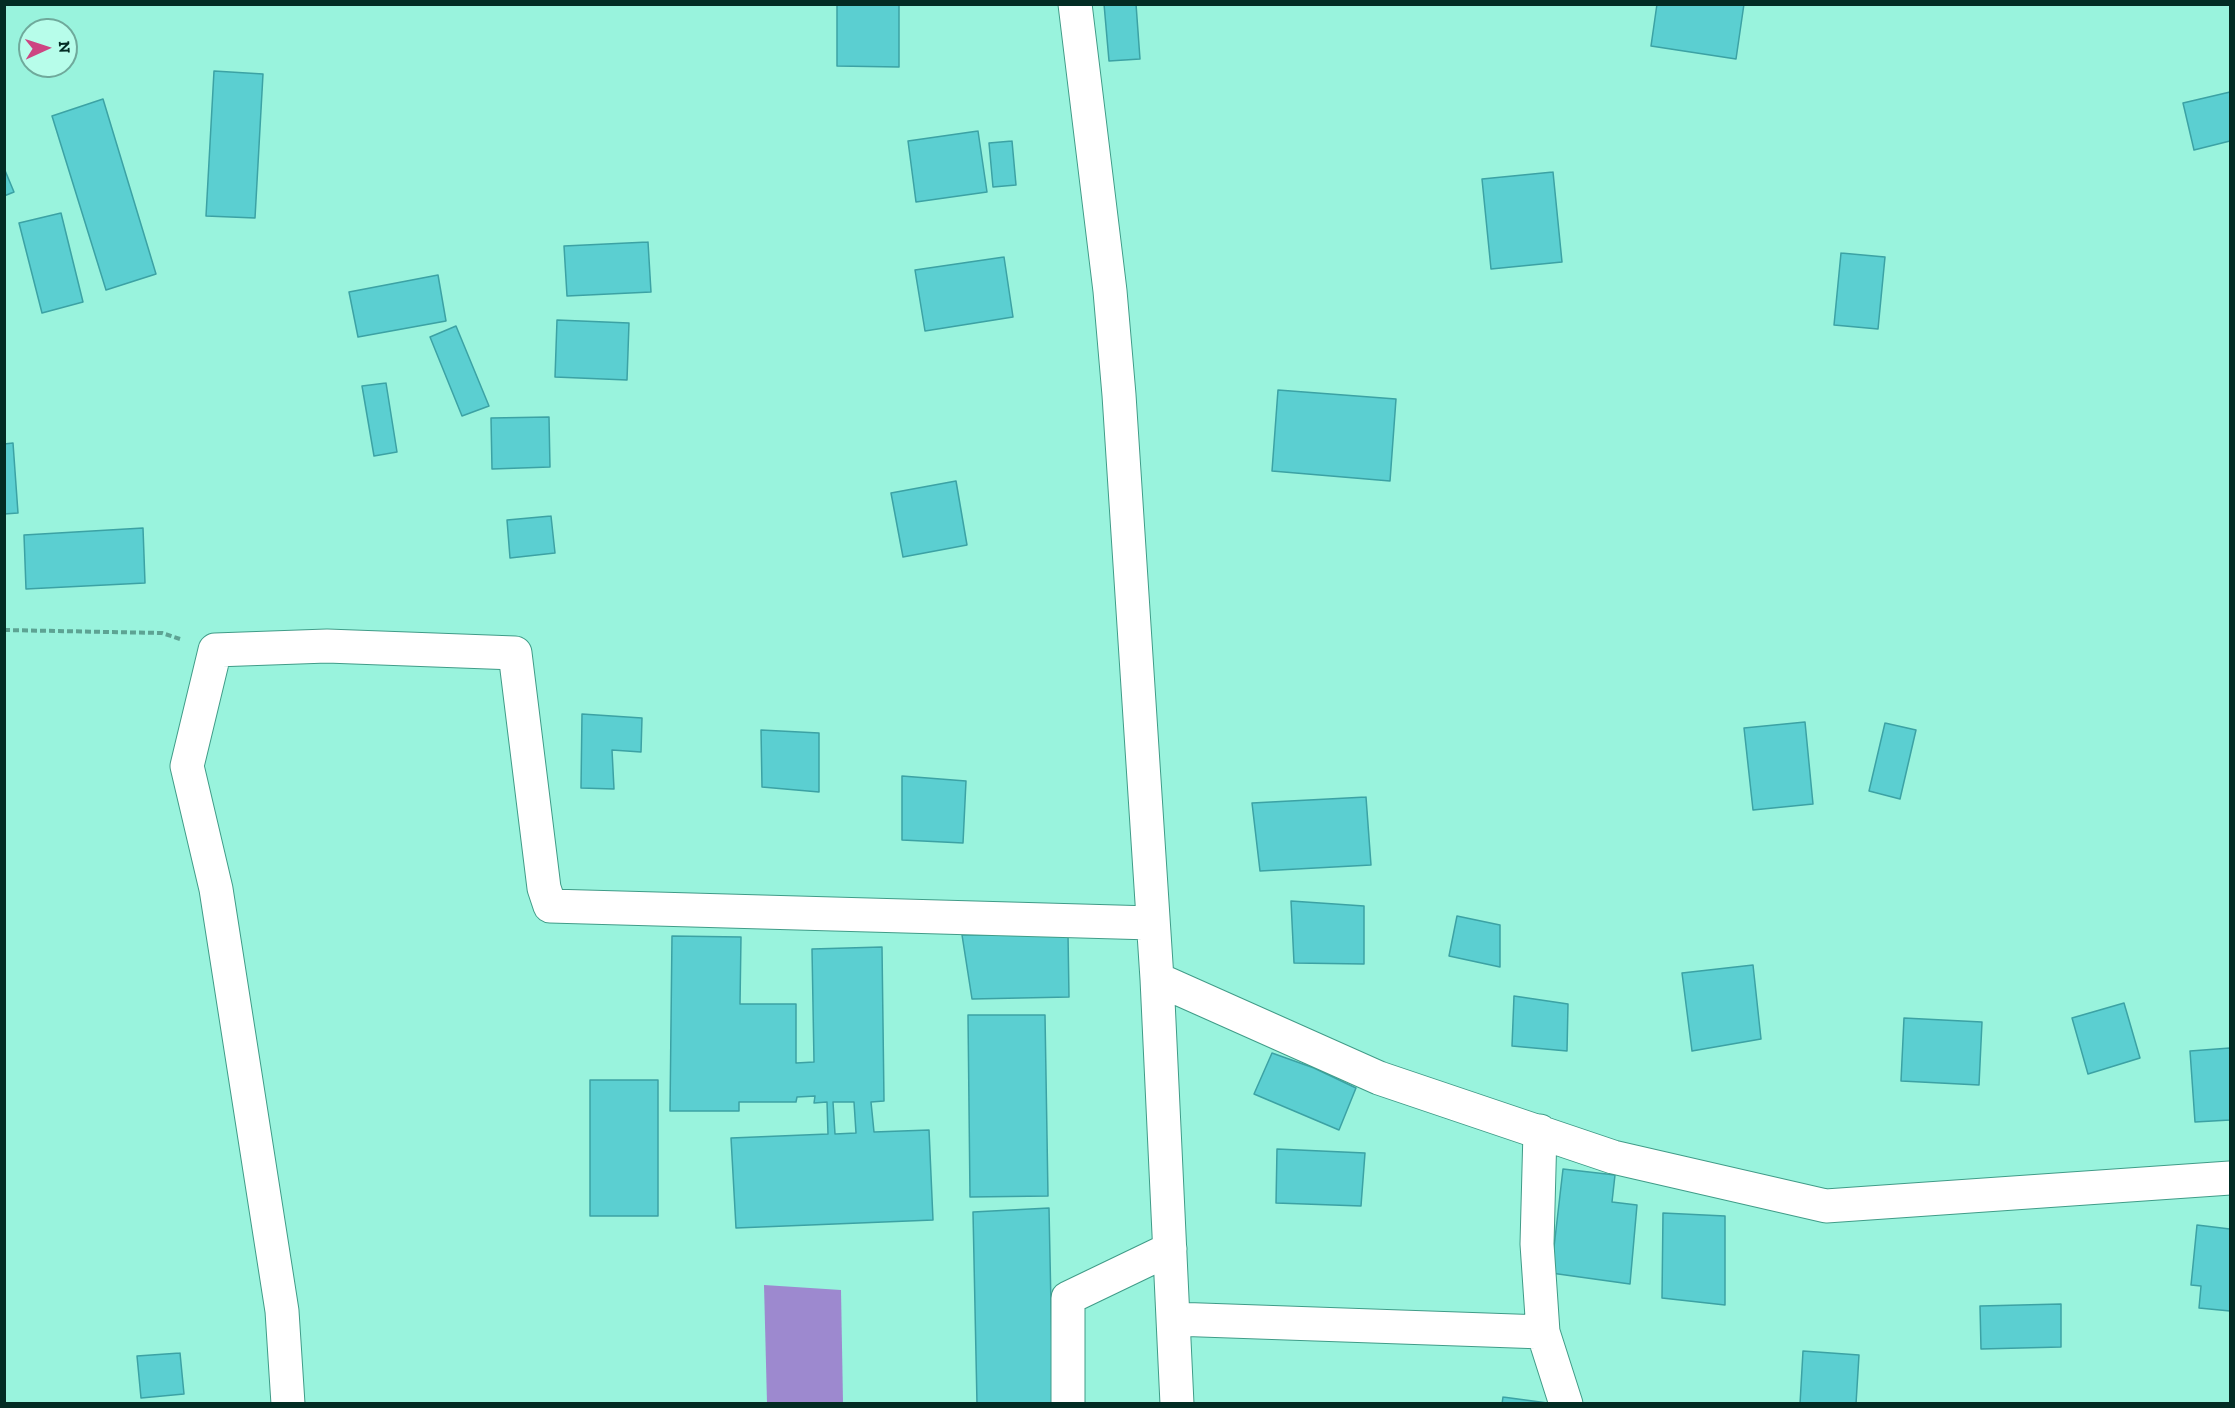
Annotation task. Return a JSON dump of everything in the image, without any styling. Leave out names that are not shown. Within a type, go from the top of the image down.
[{"type":"street","points":[[1076,4],[1110,291],[1119,395],[1157,979],[1177,1404]]},
{"type":"street","points":[[288,1404],[282,1311],[216,889],[187,766],[215,650],[327,646],[515,653],[544,888],[550,906],[1152,923]]},
{"type":"street","points":[[1157,979],[1379,1078],[1613,1157],[1827,1206],[2230,1178]]},
{"type":"street","points":[[1540,1131],[1537,1244],[1544,1332],[1566,1404]]},
{"type":"street","points":[[1068,1404],[1068,1298],[1170,1249]]},
{"type":"street","points":[[1173,1319],[1544,1332]]},
{"type":"path","points":[[4,630],[162,633],[215,650]]},
{"type":"shaded area","points":[[764,1285],[841,1290],[843,1403],[767,1403]]},
{"type":"building","points":[[837,4],[899,4],[899,67],[837,66]]},
{"type":"building","points":[[1104,4],[1136,4],[1140,59],[1109,61]]},
{"type":"building","points":[[1657,4],[1744,4],[1736,59],[1651,46]]},
{"type":"building","points":[[214,71],[263,74],[255,218],[206,216]]},
{"type":"building","points":[[2230,92],[2230,141],[2194,150],[2183,103]]},
{"type":"building","points":[[103,99],[156,274],[106,290],[52,116]]},
{"type":"building","points":[[978,131],[987,192],[916,202],[908,141]]},
{"type":"building","points":[[1012,141],[1016,185],[993,187],[989,143]]},
{"type":"building","points":[[4,168],[14,192],[4,196]]},
{"type":"building","points":[[1553,172],[1562,262],[1491,269],[1482,179]]},
{"type":"building","points":[[61,213],[83,302],[42,313],[19,223]]},
{"type":"building","points":[[648,242],[651,292],[567,296],[564,246]]},
{"type":"building","points":[[1841,253],[1885,257],[1878,329],[1834,325]]},
{"type":"building","points":[[1004,257],[1013,317],[925,331],[915,270]]},
{"type":"building","points":[[438,275],[446,321],[358,337],[349,292]]},
{"type":"building","points":[[557,320],[629,323],[627,380],[555,377]]},
{"type":"building","points":[[456,326],[489,406],[462,416],[430,337]]},
{"type":"building","points":[[386,383],[397,452],[374,456],[362,386]]},
{"type":"building","points":[[1278,390],[1396,399],[1390,481],[1272,471]]},
{"type":"building","points":[[549,417],[550,467],[492,469],[491,418]]},
{"type":"building","points":[[13,443],[18,513],[4,514],[4,444]]},
{"type":"building","points":[[956,481],[967,545],[903,557],[891,493]]},
{"type":"building","points":[[551,516],[555,553],[510,558],[507,520]]},
{"type":"building","points":[[143,528],[145,583],[26,589],[24,535]]},
{"type":"building","points":[[582,714],[642,718],[641,752],[612,750],[614,789],[581,788]]},
{"type":"building","points":[[1805,722],[1813,804],[1753,810],[1744,728]]},
{"type":"building","points":[[1885,723],[1916,730],[1900,799],[1869,791]]},
{"type":"building","points":[[761,730],[819,733],[819,792],[762,787]]},
{"type":"building","points":[[902,776],[966,781],[963,843],[902,840]]},
{"type":"building","points":[[1366,797],[1371,865],[1260,871],[1252,803]]},
{"type":"building","points":[[1291,901],[1364,906],[1364,964],[1294,963]]},
{"type":"building","points":[[1457,916],[1500,925],[1500,967],[1449,956]]},
{"type":"building","points":[[1068,934],[1069,997],[972,999],[962,935]]},
{"type":"building","points":[[672,936],[741,937],[740,1004],[796,1004],[796,1063],[814,1062],[812,949],[882,947],[884,1101],[871,1102],[874,1132],[929,1130],[933,1220],[736,1228],[731,1138],[828,1134],[827,1102],[814,1103],[815,1096],[797,1097],[796,1102],[739,1102],[739,1111],[670,1111]],"holes":[[[833,1102],[854,1102],[856,1133],[835,1134]]]},
{"type":"building","points":[[1753,965],[1761,1039],[1692,1051],[1682,973]]},
{"type":"building","points":[[1514,996],[1568,1004],[1567,1051],[1512,1046]]},
{"type":"building","points":[[2124,1003],[2140,1058],[2088,1074],[2072,1018]]},
{"type":"building","points":[[968,1015],[1045,1015],[1048,1196],[970,1197]]},
{"type":"building","points":[[1904,1018],[1982,1022],[1979,1085],[1901,1081]]},
{"type":"building","points":[[2230,1048],[2230,1120],[2195,1122],[2190,1051]]},
{"type":"building","points":[[1272,1053],[1314,1068],[1356,1088],[1339,1130],[1254,1094]]},
{"type":"building","points":[[590,1080],[658,1080],[658,1216],[590,1216]]},
{"type":"building","points":[[1277,1149],[1365,1153],[1361,1206],[1276,1203]]},
{"type":"building","points":[[1563,1169],[1615,1175],[1612,1202],[1637,1205],[1630,1284],[1551,1273]]},
{"type":"building","points":[[1049,1208],[1053,1404],[977,1404],[973,1212]]},
{"type":"building","points":[[1663,1213],[1725,1216],[1725,1305],[1662,1298]]},
{"type":"building","points":[[2197,1225],[2230,1229],[2230,1311],[2199,1308],[2201,1286],[2191,1285]]},
{"type":"building","points":[[2061,1304],[2061,1347],[1981,1349],[1980,1306]]},
{"type":"building","points":[[1803,1351],[1859,1355],[1856,1404],[1800,1404]]},
{"type":"building","points":[[180,1353],[184,1394],[141,1398],[137,1356]]},
{"type":"building","points":[[1503,1397],[1555,1404],[1502,1404]]}]
